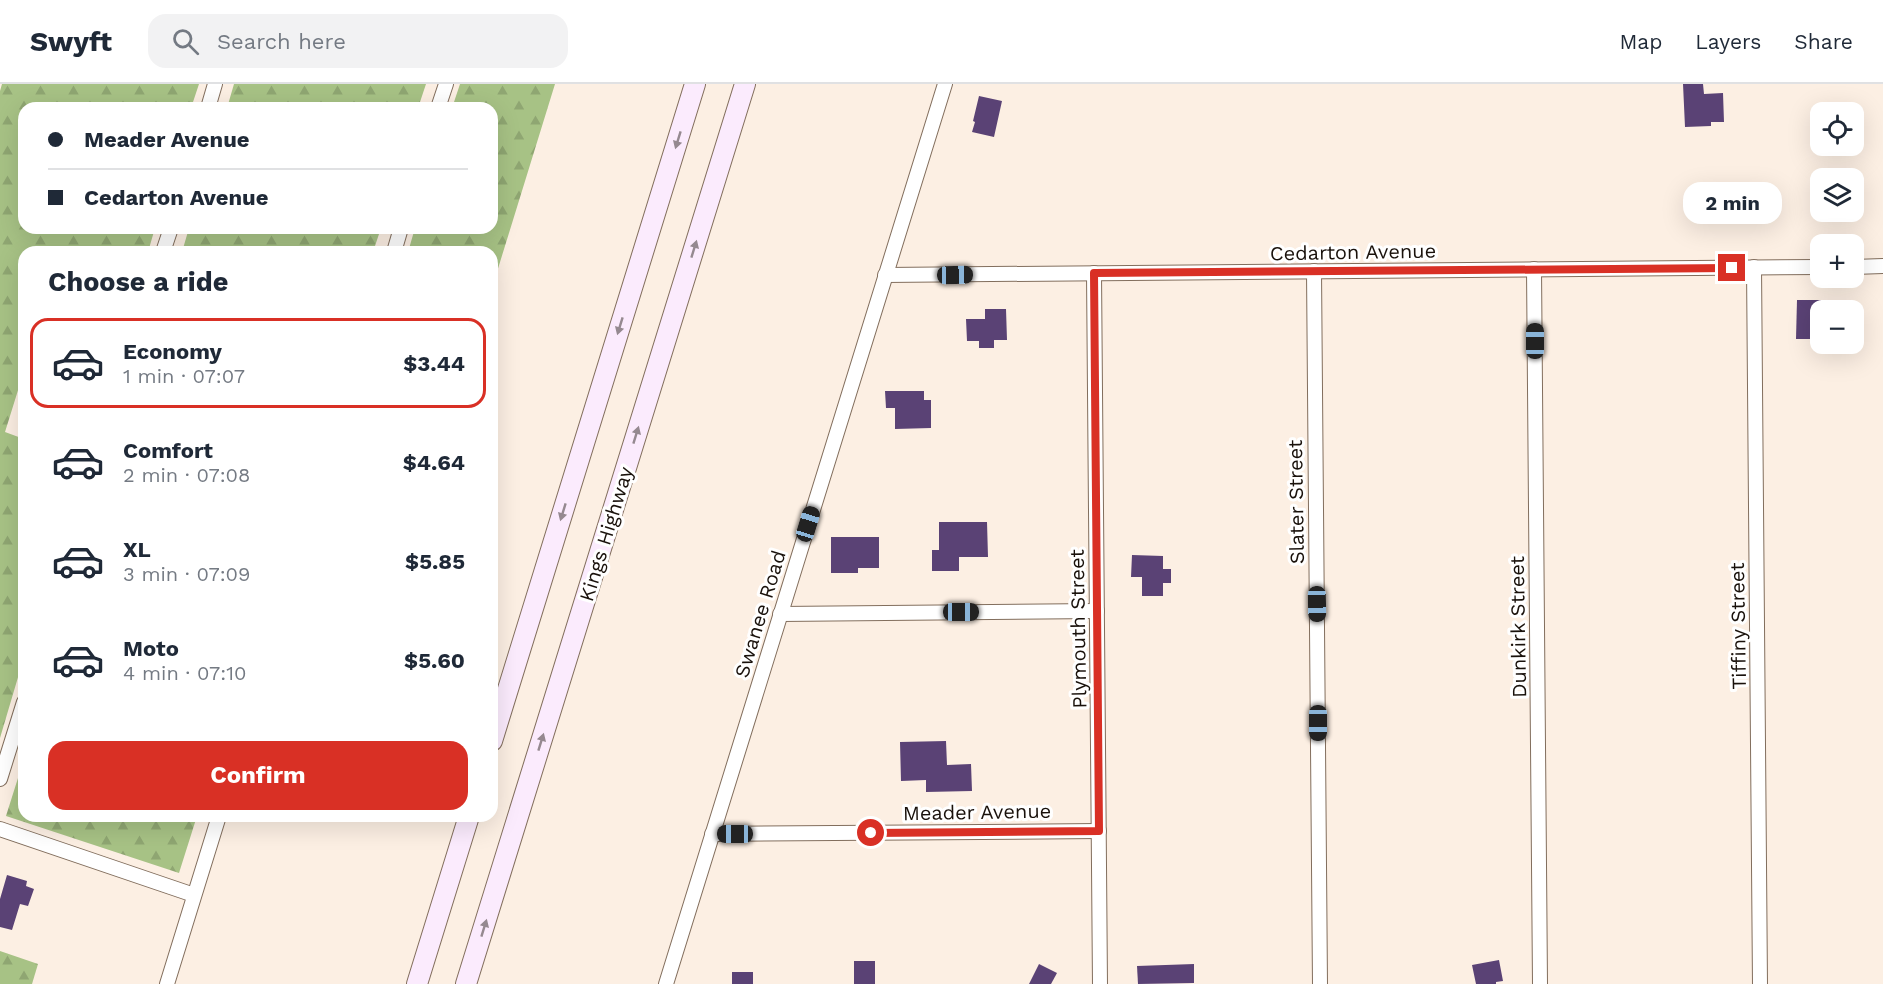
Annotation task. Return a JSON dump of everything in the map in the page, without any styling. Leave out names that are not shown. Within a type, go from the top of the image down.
[{"type":"main road","points":[[498,722],[695,84]]},
{"type":"main road","name":"Kings Highway","points":[[466,984],[745,84]]},
{"type":"main road","points":[[417,984],[467,822]]},
{"type":"street","points":[[210,102],[215,84]]},
{"type":"street","points":[[440,102],[446,84]]},
{"type":"street","name":"Swanee Road","points":[[666,984],[945,84]]},
{"type":"street","points":[[1864,267],[1883,266]]},
{"type":"street","name":"Tiffiny Street","points":[[1754,267],[1761,984]]},
{"type":"street","name":"Cedarton Avenue","points":[[885,275],[1810,267]]},
{"type":"street","name":"Dunkirk Street","points":[[1534,269],[1540,984]]},
{"type":"street","name":"Slater Street","points":[[1314,272],[1320,984]]},
{"type":"street","name":"Plymouth Street","points":[[1094,273],[1100,984]]},
{"type":"street","points":[[780,614],[1097,611]]},
{"type":"street","points":[[0,779],[18,721]]},
{"type":"street","points":[[167,984],[217,822]]},
{"type":"street","points":[[0,829],[194,895]]},
{"type":"street","name":"Meader Avenue","points":[[712,834],[1099,831]]},
{"type":"green space","points":[[2,84],[199,84],[193,102],[18,102],[18,234],[153,234],[150,246],[18,246],[18,390],[5,432],[18,437],[18,677],[0,738],[0,91]]},
{"type":"green space","points":[[234,84],[426,84],[420,102],[229,102]]},
{"type":"green space","points":[[460,84],[555,84],[498,269],[498,246],[410,246],[413,234],[498,234],[498,102],[454,102]]},
{"type":"green space","points":[[187,234],[379,234],[375,246],[184,246]]},
{"type":"green space","points":[[18,778],[18,820],[6,816]]},
{"type":"green space","points":[[24,822],[195,822],[179,873]]},
{"type":"green space","points":[[0,951],[38,964],[32,984],[0,984]]},
{"type":"building","points":[[1683,84],[1703,84],[1704,94],[1723,93],[1724,122],[1711,122],[1711,126],[1685,127]]},
{"type":"building","points":[[979,96],[1002,101],[994,137],[972,132]]},
{"type":"building","points":[[1797,300],[1810,300],[1810,339],[1796,339]]},
{"type":"building","points":[[985,309],[1006,309],[1007,340],[994,340],[994,348],[979,348],[979,341],[967,341],[966,319],[985,319]]},
{"type":"building","points":[[885,391],[924,391],[924,400],[931,400],[931,428],[895,429],[895,408],[886,408]]},
{"type":"building","points":[[939,522],[987,522],[988,557],[959,557],[959,571],[932,571],[932,550],[939,550]]},
{"type":"building","points":[[831,537],[879,537],[879,568],[858,568],[858,573],[831,573]]},
{"type":"building","points":[[1132,555],[1163,556],[1163,569],[1171,569],[1171,583],[1163,583],[1163,596],[1142,596],[1142,577],[1131,577]]},
{"type":"building","points":[[946,741],[947,765],[971,764],[972,791],[926,792],[926,780],[901,781],[900,742]]},
{"type":"building","points":[[7,875],[27,881],[26,886],[34,889],[28,906],[20,904],[12,930],[0,927],[0,899]]},
{"type":"building","points":[[1499,960],[1503,981],[1496,982],[1496,984],[1476,984],[1472,965]]},
{"type":"building","points":[[854,961],[875,961],[875,984],[854,984]]},
{"type":"building","points":[[1039,964],[1057,973],[1051,984],[1029,984]]},
{"type":"building","points":[[1194,964],[1194,983],[1138,984],[1137,966]]},
{"type":"building","points":[[732,972],[753,972],[753,984],[732,984]]},
{"type":"route","points":[[871,833],[1099,831],[1094,273],[1732,268]]}]
